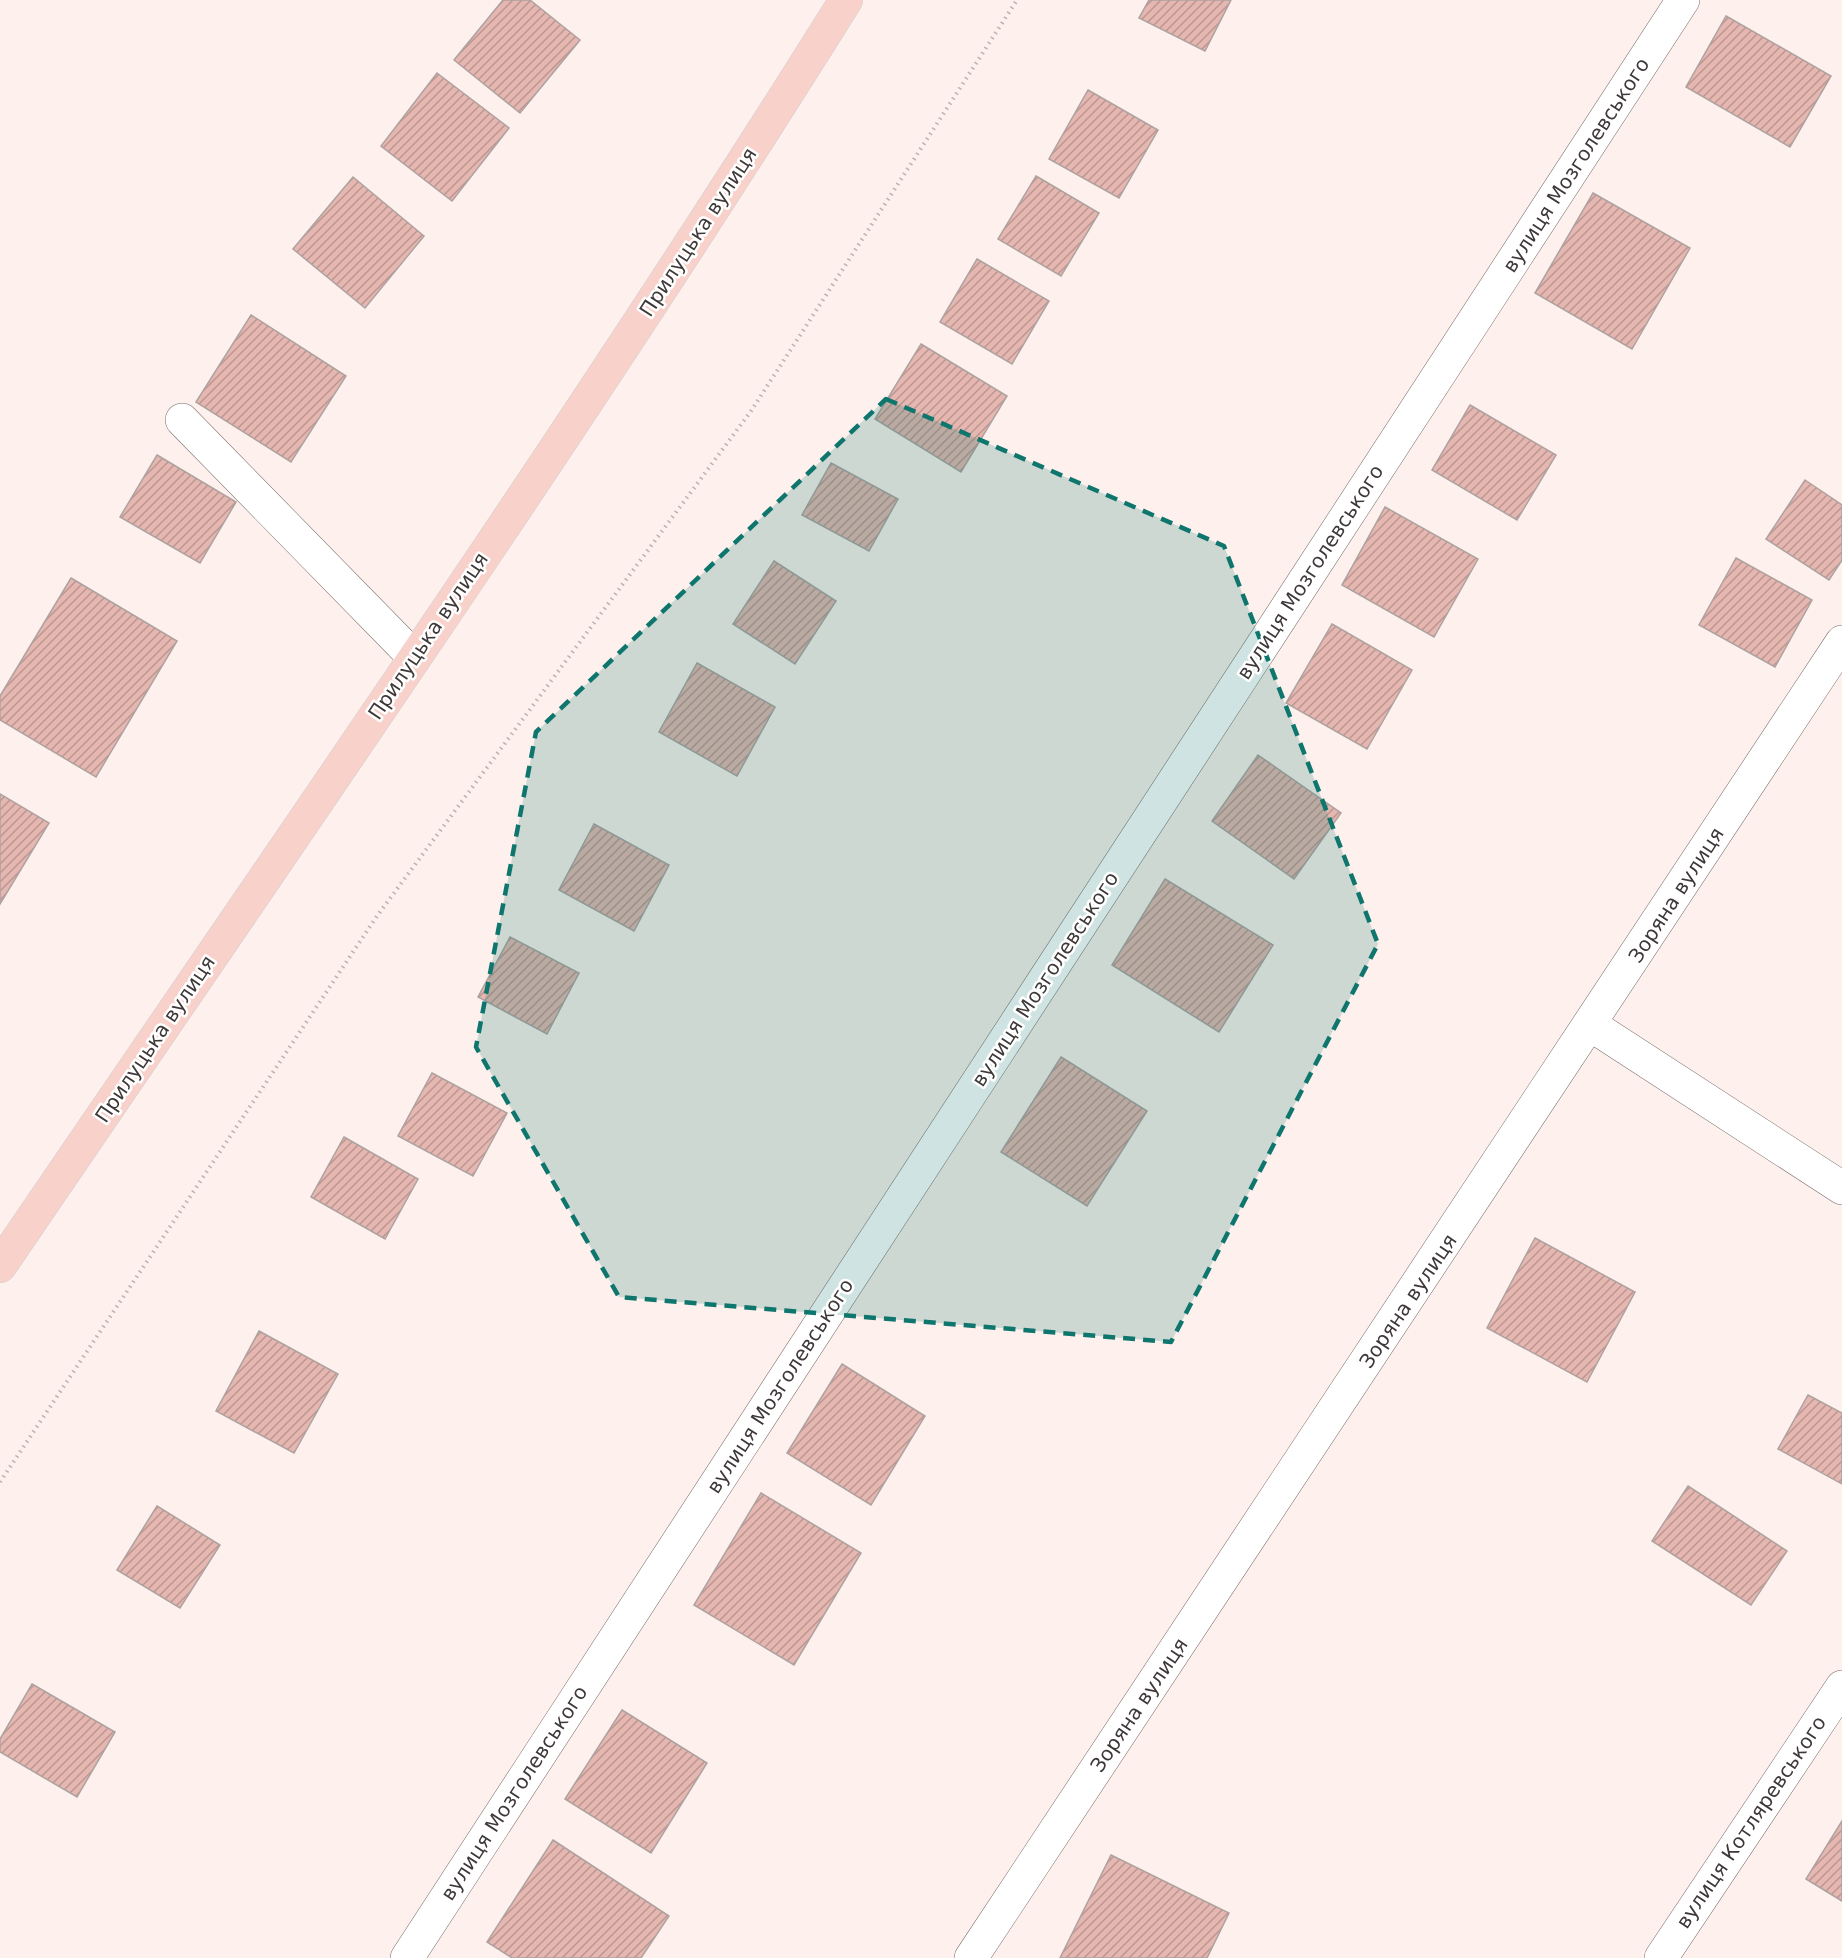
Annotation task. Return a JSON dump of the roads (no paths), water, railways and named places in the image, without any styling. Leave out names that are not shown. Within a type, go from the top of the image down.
[{"type":"main road","name":"Прилуцька вулиця","points":[[0,1266],[414,657],[731,184],[846,0]]},
{"type":"street","name":"вулиця Мозголевського","points":[[407,1958],[1683,0]]},
{"type":"street","points":[[182,420],[414,657]]},
{"type":"street","name":"Зоряна вулиця","points":[[971,1958],[1591,1025],[1842,642]]},
{"type":"street","points":[[1591,1025],[1842,1188]]},
{"type":"street","name":"вулиця Котляревського","points":[[1661,1958],[1842,1687]]}]
